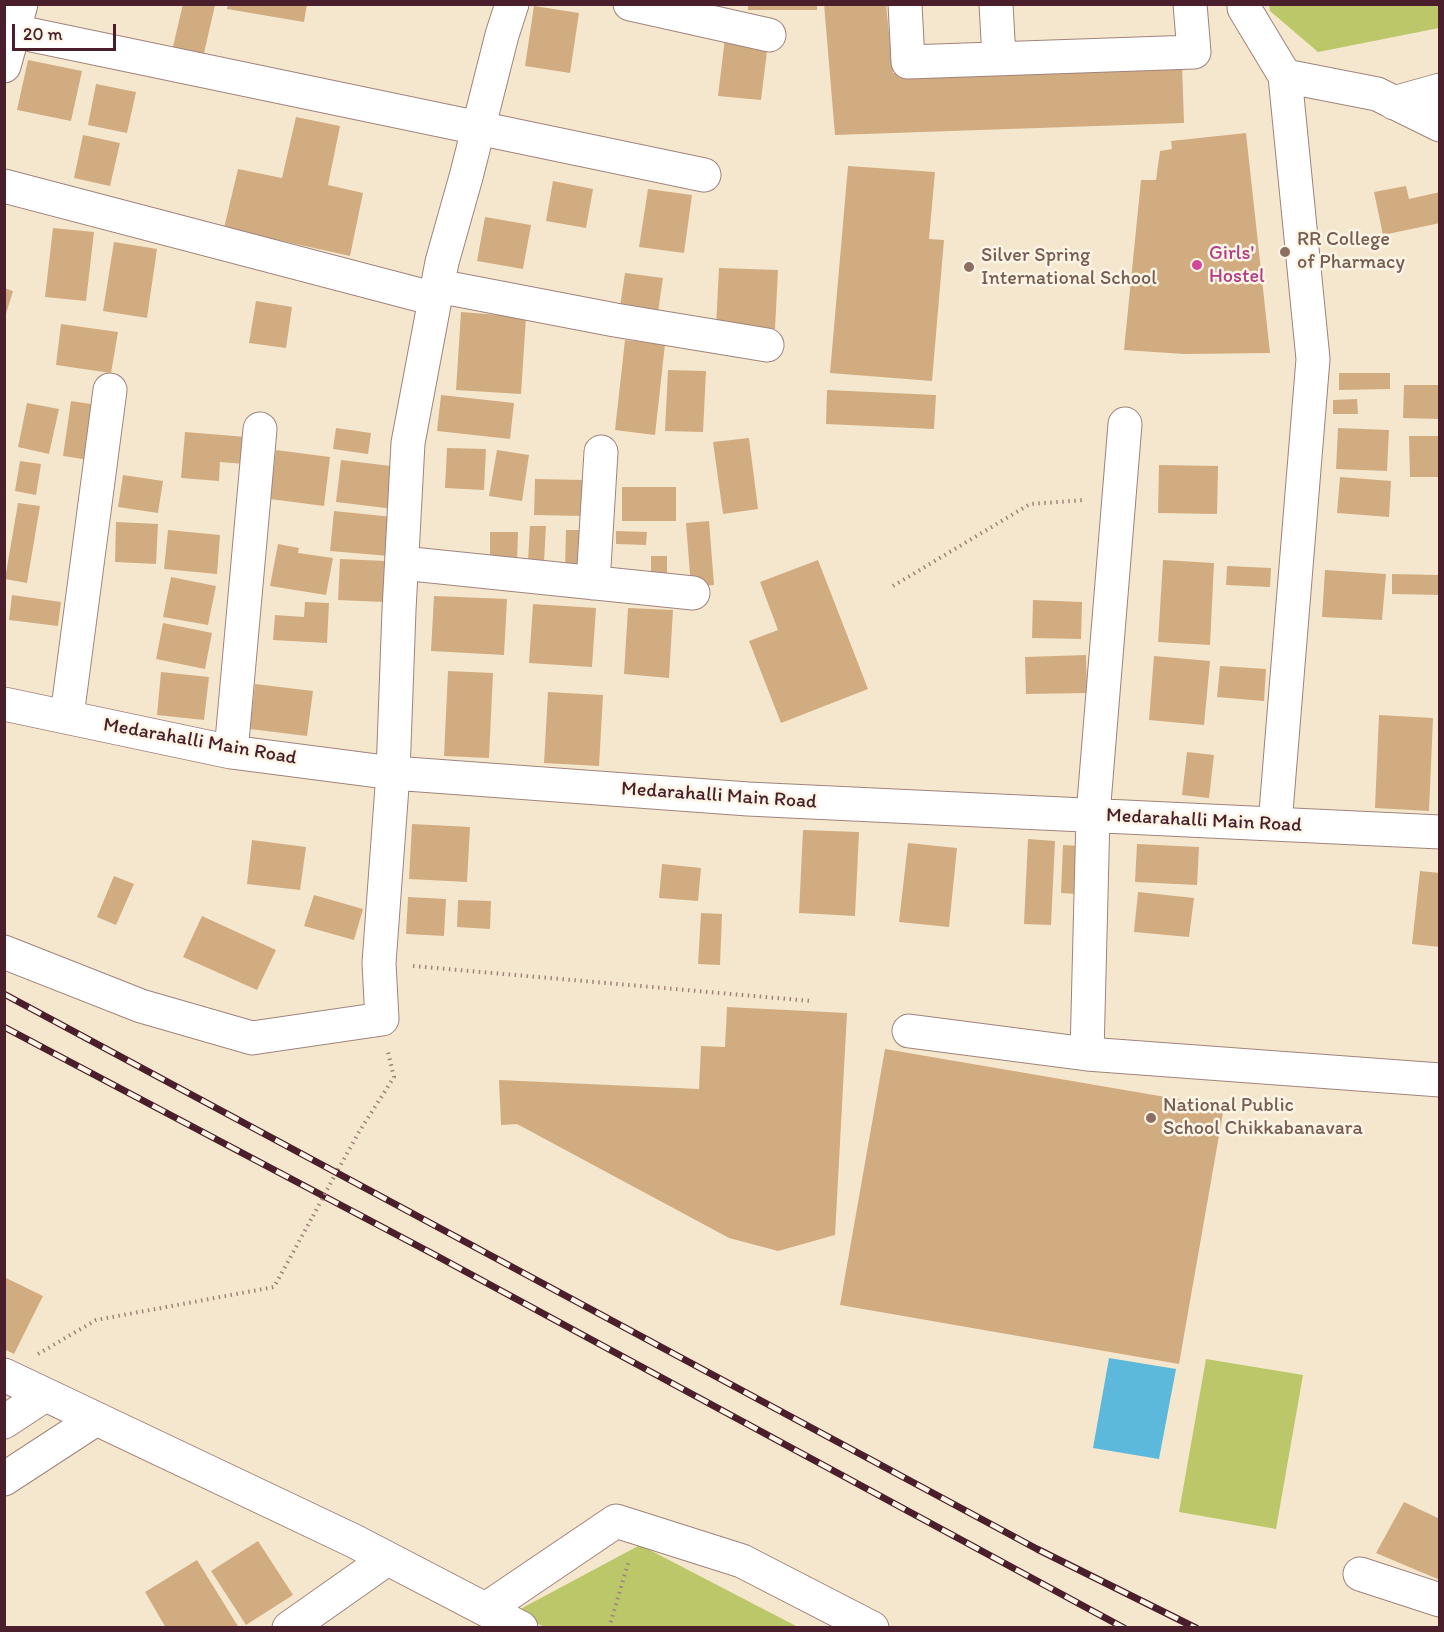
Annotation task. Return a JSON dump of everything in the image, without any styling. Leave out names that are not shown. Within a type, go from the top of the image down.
[{"type":"street","points":[[4,952],[141,1006],[252,1038],[382,1019],[379,963],[393,773],[408,443],[442,262],[512,4]]},
{"type":"street","points":[[630,4],[678,10],[769,35]]},
{"type":"street","points":[[905,4],[908,62],[1194,52],[1190,4]]},
{"type":"street","points":[[996,4],[999,58]]},
{"type":"street","points":[[1244,4],[1244,8],[1285,76],[1313,359],[1275,824]]},
{"type":"street","points":[[4,66],[17,18],[479,127],[704,175]]},
{"type":"street","points":[[1285,76],[1377,94],[1440,125]]},
{"type":"street","points":[[1394,103],[1440,90]]},
{"type":"street","points":[[4,186],[436,293],[767,345]]},
{"type":"street","points":[[67,716],[111,390]]},
{"type":"street","points":[[1087,1054],[1093,815],[1125,424]]},
{"type":"street","points":[[231,752],[260,429]]},
{"type":"street","points":[[593,583],[601,452]]},
{"type":"street","points":[[402,563],[693,593]]},
{"type":"street","name":"Medarahalli Main Road","points":[[4,704],[231,752],[393,773],[739,799],[1440,832]]},
{"type":"street","points":[[909,1031],[1087,1054],[1440,1080]]},
{"type":"street","points":[[4,1375],[354,1541],[521,1628]]},
{"type":"street","points":[[4,1422],[45,1395]]},
{"type":"street","points":[[4,1479],[96,1419]]},
{"type":"street","points":[[486,1609],[616,1521],[742,1561],[872,1628]]},
{"type":"street","points":[[289,1628],[387,1559]]},
{"type":"street","points":[[1360,1574],[1440,1600]]},
{"type":"path","points":[[893,586],[1030,504],[1119,498]]},
{"type":"path","points":[[379,963],[811,1000]]},
{"type":"path","points":[[35,1356],[96,1320],[274,1287],[359,1132],[393,1077],[382,1019]]},
{"type":"path","points":[[609,1628],[638,1528]]},
{"type":"green space","points":[[1269,5],[1439,5],[1439,28],[1318,52],[1270,11]]},
{"type":"green space","points":[[1206,1359],[1303,1375],[1276,1529],[1179,1512]]},
{"type":"green space","points":[[640,1545],[798,1627],[546,1627],[511,1614]]},
{"type":"water","points":[[1109,1358],[1176,1369],[1159,1459],[1093,1448]]},
{"type":"building","points":[[183,4],[215,5],[202,62],[171,55]]},
{"type":"building","points":[[228,4],[307,4],[304,22],[227,9]]},
{"type":"building","points":[[748,4],[817,4],[817,10],[748,10]]},
{"type":"building","points":[[824,4],[886,4],[893,73],[1182,64],[1184,123],[835,135]]},
{"type":"building","points":[[534,6],[579,13],[570,73],[525,66]]},
{"type":"building","points":[[725,38],[768,43],[761,100],[718,96]]},
{"type":"building","points":[[28,60],[82,71],[71,121],[17,110]]},
{"type":"building","points":[[96,84],[136,92],[127,133],[88,125]]},
{"type":"building","points":[[296,117],[340,126],[328,185],[363,193],[350,256],[224,228],[238,169],[282,178]]},
{"type":"building","name":"Girls' Hostel","points":[[1246,133],[1270,353],[1184,354],[1124,350],[1141,180],[1156,180],[1160,151],[1172,149],[1171,141]]},
{"type":"building","points":[[83,135],[120,143],[110,186],[74,178]]},
{"type":"building","points":[[848,166],[935,172],[929,239],[944,240],[932,381],[830,373]]},
{"type":"building","points":[[553,181],[593,189],[586,228],[546,221]]},
{"type":"building","points":[[1406,186],[1409,199],[1440,192],[1440,223],[1383,235],[1374,192]]},
{"type":"building","points":[[648,189],[692,195],[684,253],[639,247]]},
{"type":"building","points":[[485,217],[531,225],[523,269],[477,261]]},
{"type":"building","points":[[53,228],[94,232],[86,301],[45,297]]},
{"type":"building","points":[[114,242],[157,249],[147,318],[103,311]]},
{"type":"building","points":[[719,268],[778,270],[775,329],[716,327]]},
{"type":"building","points":[[625,273],[663,278],[658,312],[620,307]]},
{"type":"building","points":[[4,288],[13,291],[5,317],[4,317]]},
{"type":"building","points":[[256,301],[292,307],[286,348],[249,343]]},
{"type":"building","points":[[461,312],[526,317],[521,394],[456,390]]},
{"type":"building","points":[[61,324],[118,332],[111,373],[56,365]]},
{"type":"building","points":[[625,340],[665,344],[655,435],[615,430]]},
{"type":"building","points":[[668,370],[706,371],[703,432],[665,431]]},
{"type":"building","points":[[1339,373],[1390,373],[1390,389],[1339,390]]},
{"type":"building","points":[[1404,385],[1440,385],[1440,419],[1403,418]]},
{"type":"building","points":[[827,390],[936,395],[934,429],[826,424]]},
{"type":"building","points":[[441,395],[514,403],[510,439],[437,431]]},
{"type":"building","points":[[1357,399],[1358,414],[1333,414],[1333,400]]},
{"type":"building","points":[[71,401],[97,405],[89,460],[63,456]]},
{"type":"building","points":[[27,403],[59,409],[49,454],[18,447]]},
{"type":"building","points":[[336,428],[371,433],[368,454],[333,449]]},
{"type":"building","points":[[1338,428],[1389,430],[1387,471],[1336,469]]},
{"type":"building","points":[[185,432],[246,437],[244,464],[220,462],[219,481],[181,478]]},
{"type":"building","points":[[1409,436],[1440,436],[1440,477],[1410,477]]},
{"type":"building","points":[[749,438],[758,509],[723,514],[713,442]]},
{"type":"building","points":[[447,448],[486,449],[484,490],[445,488]]},
{"type":"building","points":[[276,450],[330,457],[324,506],[270,499]]},
{"type":"building","points":[[497,450],[529,455],[522,501],[489,496]]},
{"type":"building","points":[[341,460],[399,467],[394,509],[336,502]]},
{"type":"building","points":[[20,461],[41,464],[36,495],[15,491]]},
{"type":"building","points":[[1159,465],[1218,466],[1217,514],[1158,513]]},
{"type":"building","points":[[123,475],[163,481],[158,513],[118,507]]},
{"type":"building","points":[[1340,477],[1391,481],[1389,517],[1337,513]]},
{"type":"building","points":[[535,479],[584,480],[583,516],[534,515]]},
{"type":"building","points":[[622,487],[676,487],[676,521],[622,521]]},
{"type":"building","points":[[18,503],[40,506],[27,583],[5,579]]},
{"type":"building","points":[[334,511],[393,517],[389,556],[330,551]]},
{"type":"building","points":[[709,521],[714,585],[691,587],[686,523]]},
{"type":"building","points":[[116,522],[158,524],[156,564],[115,562]]},
{"type":"building","points":[[530,526],[546,526],[544,562],[528,561]]},
{"type":"building","points":[[168,530],[220,535],[217,574],[164,569]]},
{"type":"building","points":[[566,530],[584,530],[584,568],[565,568]]},
{"type":"building","points":[[616,531],[647,532],[646,545],[616,544]]},
{"type":"building","points":[[490,532],[518,532],[517,563],[490,563]]},
{"type":"building","points":[[278,544],[299,548],[298,553],[333,558],[326,595],[270,586]]},
{"type":"building","points":[[651,556],[667,556],[667,580],[651,580]]},
{"type":"building","points":[[340,559],[386,561],[384,602],[338,600]]},
{"type":"building","points":[[818,560],[868,689],[781,723],[749,641],[778,630],[760,582]]},
{"type":"building","points":[[1163,560],[1214,563],[1210,645],[1158,642]]},
{"type":"building","points":[[1227,566],[1271,568],[1270,587],[1226,585]]},
{"type":"building","points":[[1325,570],[1386,574],[1382,620],[1322,617]]},
{"type":"building","points":[[1392,574],[1440,575],[1440,595],[1392,594]]},
{"type":"building","points":[[171,577],[216,586],[208,625],[163,617]]},
{"type":"building","points":[[12,595],[61,602],[58,626],[9,620]]},
{"type":"building","points":[[434,596],[507,599],[504,655],[431,651]]},
{"type":"building","points":[[1033,600],[1082,602],[1081,639],[1032,638]]},
{"type":"building","points":[[305,602],[329,603],[327,643],[273,640],[275,615],[304,617]]},
{"type":"building","points":[[533,604],[596,608],[592,667],[529,663]]},
{"type":"building","points":[[628,608],[673,610],[669,678],[624,674]]},
{"type":"building","points":[[163,623],[212,633],[205,669],[156,659]]},
{"type":"building","points":[[1086,655],[1087,693],[1026,694],[1025,657]]},
{"type":"building","points":[[1154,656],[1210,661],[1204,725],[1149,720]]},
{"type":"building","points":[[1220,666],[1266,669],[1264,701],[1217,697]]},
{"type":"building","points":[[448,671],[493,673],[489,758],[444,756]]},
{"type":"building","points":[[161,672],[209,677],[204,720],[157,715]]},
{"type":"building","points":[[255,684],[313,691],[307,736],[250,729]]},
{"type":"building","points":[[548,692],[603,695],[599,766],[544,763]]},
{"type":"building","points":[[1379,715],[1433,718],[1429,811],[1375,808]]},
{"type":"building","points":[[1187,752],[1214,755],[1209,798],[1182,795]]},
{"type":"building","points":[[412,824],[470,827],[467,882],[409,879]]},
{"type":"building","points":[[803,830],[859,832],[855,916],[799,913]]},
{"type":"building","points":[[1028,839],[1055,841],[1051,925],[1024,924]]},
{"type":"building","points":[[252,840],[306,847],[300,890],[247,884]]},
{"type":"building","points":[[908,843],[957,848],[949,927],[899,922]]},
{"type":"building","points":[[1137,844],[1199,847],[1197,885],[1135,882]]},
{"type":"building","points":[[1063,845],[1081,846],[1078,894],[1061,893]]},
{"type":"building","points":[[662,864],[701,868],[698,901],[659,898]]},
{"type":"building","points":[[1420,871],[1440,873],[1440,947],[1412,944]]},
{"type":"building","points":[[114,876],[134,884],[116,925],[97,917]]},
{"type":"building","points":[[1138,892],[1194,898],[1189,937],[1134,932]]},
{"type":"building","points":[[314,895],[363,909],[354,940],[304,926]]},
{"type":"building","points":[[408,897],[446,899],[444,936],[406,934]]},
{"type":"building","points":[[458,900],[491,901],[490,929],[457,927]]},
{"type":"building","points":[[701,913],[722,914],[720,965],[698,964]]},
{"type":"building","points":[[202,916],[276,950],[257,990],[183,957]]},
{"type":"building","points":[[727,1007],[847,1013],[835,1235],[778,1251],[729,1238],[517,1124],[501,1125],[499,1080],[699,1089],[701,1046],[725,1047]]},
{"type":"building","points":[[885,1049],[1224,1107],[1179,1364],[840,1305]]},
{"type":"building","points":[[4,1277],[43,1296],[14,1354],[4,1349]]},
{"type":"building","points":[[1404,1502],[1440,1519],[1440,1580],[1376,1553]]},
{"type":"building","points":[[258,1541],[293,1595],[246,1625],[211,1571]]},
{"type":"building","points":[[197,1560],[239,1628],[166,1628],[145,1592]]},
{"type":"railway","points":[[4,994],[1037,1549],[1196,1628]]},
{"type":"railway","points":[[4,1027],[435,1255],[1124,1628]]},
{"type":"place","name":"RR College of Pharmacy","points":[[1285,252]]},
{"type":"place","name":"Girls' Hostel","points":[[1197,265]]},
{"type":"place","name":"Silver Spring International School","points":[[969,267]]},
{"type":"place","name":"National Public School Chikkabanavara","points":[[1151,1118]]}]
